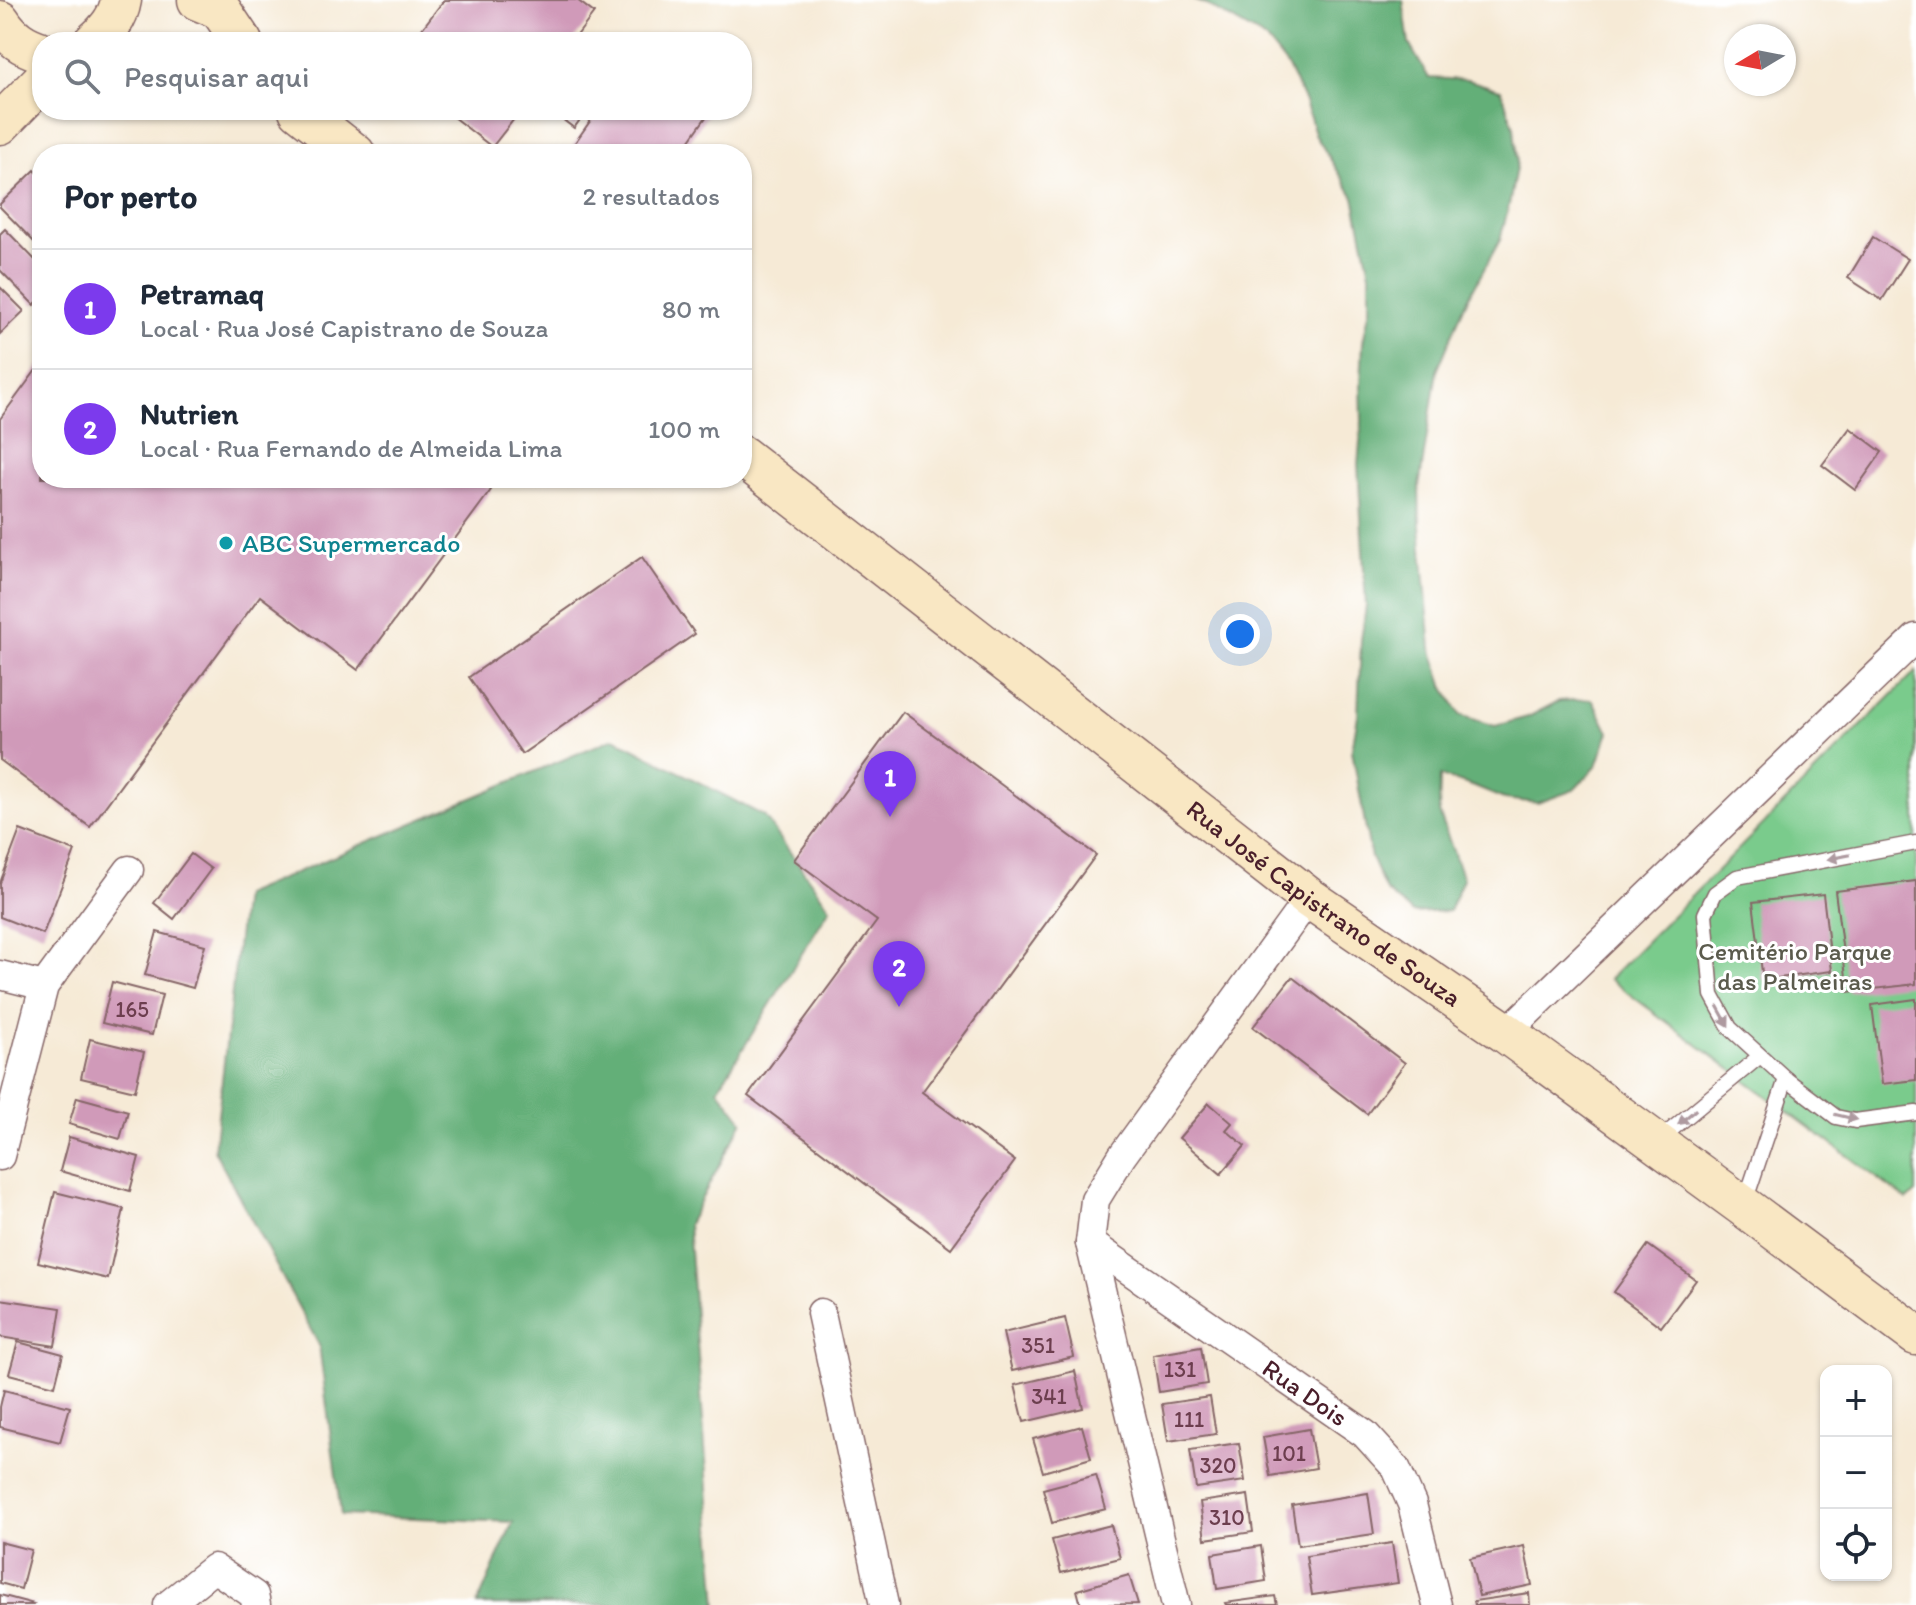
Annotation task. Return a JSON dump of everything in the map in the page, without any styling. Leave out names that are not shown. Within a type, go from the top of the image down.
[{"type":"main road","points":[[106,32],[119,11],[121,0]]},
{"type":"main road","points":[[198,0],[220,9],[235,32]]},
{"type":"main road","points":[[0,21],[8,33],[32,49]]},
{"type":"main road","points":[[0,124],[32,91]]},
{"type":"main road","points":[[312,120],[342,144]]},
{"type":"main road","name":"Rua José Capistrano de Souza","points":[[752,464],[1309,898],[1506,1033],[1916,1335]]},
{"type":"street","points":[[1506,1033],[1916,638]]},
{"type":"street","points":[[0,1156],[44,986],[129,870]]},
{"type":"street","points":[[1176,1605],[1090,1243],[1095,1200],[1122,1156],[1309,898]]},
{"type":"street","points":[[0,975],[44,986]]},
{"type":"street","name":"Rua Dois","points":[[1090,1243],[1365,1434],[1396,1468],[1412,1504],[1437,1605]]},
{"type":"street","points":[[821,1313],[884,1605]]},
{"type":"street","points":[[168,1605],[214,1568],[254,1595],[256,1605]]},
{"type":"lane","points":[[1916,843],[1737,877],[1715,893],[1705,914],[1712,995],[1730,1028],[1786,1079],[1836,1117],[1855,1121],[1916,1113]]},
{"type":"lane","points":[[1656,1142],[1760,1056]]},
{"type":"lane","points":[[1743,1206],[1786,1079]]},
{"type":"green space","points":[[1194,0],[1403,0],[1409,44],[1429,78],[1468,80],[1501,90],[1514,127],[1517,162],[1500,240],[1465,304],[1437,371],[1419,487],[1431,648],[1443,684],[1460,715],[1495,726],[1528,717],[1559,701],[1592,699],[1609,732],[1597,766],[1574,790],[1538,803],[1504,799],[1440,776],[1439,812],[1463,879],[1449,911],[1413,913],[1386,891],[1371,858],[1352,750],[1358,715],[1361,640],[1366,606],[1358,464],[1363,342],[1370,308],[1370,273],[1354,197],[1316,136],[1305,102],[1288,67],[1266,39]]},
{"type":"green space","name":"Cemitério Parque das Palmeiras","points":[[1916,671],[1916,1192],[1907,1200],[1609,979]]},
{"type":"green space","points":[[614,738],[764,816],[830,908],[718,1089],[743,1121],[688,1224],[717,1605],[477,1605],[513,1522],[341,1515],[319,1345],[214,1150],[243,895]]},
{"type":"building","points":[[444,0],[577,0],[594,13],[580,32],[420,32]]},
{"type":"building","points":[[457,120],[513,120],[494,144],[488,144]]},
{"type":"building","points":[[563,120],[580,120],[574,128]]},
{"type":"building","points":[[591,120],[704,120],[687,144],[574,144]]},
{"type":"building","points":[[32,173],[32,240],[0,207]]},
{"type":"building","points":[[5,229],[32,257],[32,303],[0,270],[0,234]]},
{"type":"building","points":[[1873,237],[1908,259],[1882,300],[1848,278]]},
{"type":"building","points":[[0,287],[24,311],[0,334]]},
{"type":"building","name":"ABC Supermercado","points":[[32,376],[32,488],[491,490],[358,670],[260,596],[90,827],[0,760],[0,419]]},
{"type":"building","points":[[1850,428],[1882,452],[1855,490],[1822,465]]},
{"type":"building","points":[[642,557],[695,634],[522,754],[469,677]]},
{"type":"building","points":[[903,712],[1096,855],[922,1092],[1015,1161],[951,1248],[748,1096],[877,921],[794,860]]},
{"type":"building","points":[[20,830],[75,851],[43,934],[0,917],[0,883]]},
{"type":"building","points":[[191,854],[211,869],[174,919],[154,903]]},
{"type":"building","points":[[1916,881],[1916,984],[1848,992],[1835,891]]},
{"type":"building","points":[[1823,894],[1832,971],[1763,980],[1753,902]]},
{"type":"building","points":[[157,932],[205,945],[193,988],[145,975]]},
{"type":"building","points":[[1292,977],[1405,1063],[1367,1114],[1253,1027]]},
{"type":"building","points":[[112,982],[162,995],[152,1035],[102,1023]]},
{"type":"building","points":[[1916,999],[1916,1080],[1882,1084],[1872,1005]]},
{"type":"building","points":[[90,1039],[144,1052],[135,1091],[81,1078]]},
{"type":"building","points":[[77,1097],[128,1111],[120,1139],[69,1124]]},
{"type":"building","points":[[1209,1103],[1232,1123],[1226,1130],[1245,1146],[1221,1174],[1179,1138]]},
{"type":"building","points":[[69,1137],[139,1157],[130,1191],[60,1171]]},
{"type":"building","points":[[55,1192],[124,1209],[108,1279],[38,1262]]},
{"type":"building","points":[[1648,1245],[1696,1280],[1661,1327],[1614,1292]]},
{"type":"building","points":[[0,1299],[61,1308],[55,1346],[0,1337]]},
{"type":"building","points":[[1065,1318],[1074,1357],[1012,1371],[1003,1333]]},
{"type":"building","points":[[18,1342],[63,1354],[55,1386],[9,1374]]},
{"type":"building","points":[[1201,1347],[1207,1384],[1159,1392],[1153,1355]]},
{"type":"building","points":[[1075,1371],[1083,1408],[1024,1422],[1015,1385]]},
{"type":"building","points":[[4,1390],[70,1407],[60,1442],[0,1427]]},
{"type":"building","points":[[1210,1397],[1216,1434],[1168,1441],[1162,1404]]},
{"type":"building","points":[[1082,1426],[1091,1458],[1043,1472],[1033,1439]]},
{"type":"building","points":[[1309,1429],[1316,1468],[1270,1476],[1263,1437]]},
{"type":"building","points":[[1239,1443],[1245,1481],[1196,1488],[1190,1450]]},
{"type":"building","points":[[1096,1475],[1106,1509],[1052,1523],[1043,1489]]},
{"type":"building","points":[[1368,1493],[1374,1534],[1298,1545],[1292,1505]]},
{"type":"building","points":[[1248,1495],[1253,1532],[1205,1539],[1200,1502]]},
{"type":"building","points":[[1111,1525],[1120,1558],[1061,1573],[1052,1540]]},
{"type":"building","points":[[0,1542],[31,1550],[21,1589],[0,1583]]},
{"type":"building","points":[[1392,1543],[1398,1583],[1312,1595],[1306,1556]]},
{"type":"building","points":[[1261,1546],[1266,1581],[1217,1589],[1212,1554]]},
{"type":"building","points":[[1524,1546],[1532,1585],[1479,1596],[1470,1558]]},
{"type":"building","points":[[1129,1575],[1138,1604],[1081,1605],[1077,1590]]},
{"type":"building","points":[[1529,1593],[1530,1605],[1475,1605],[1474,1601]]},
{"type":"building","points":[[0,1595],[34,1604],[0,1605]]},
{"type":"building","points":[[1275,1596],[1277,1605],[1225,1603]]},
{"type":"place","name":"ABC Supermercado","points":[[226,543]]},
{"type":"place","name":"Petramaq","points":[[890,817]]},
{"type":"place","name":"Nutrien","points":[[899,1007]]}]
